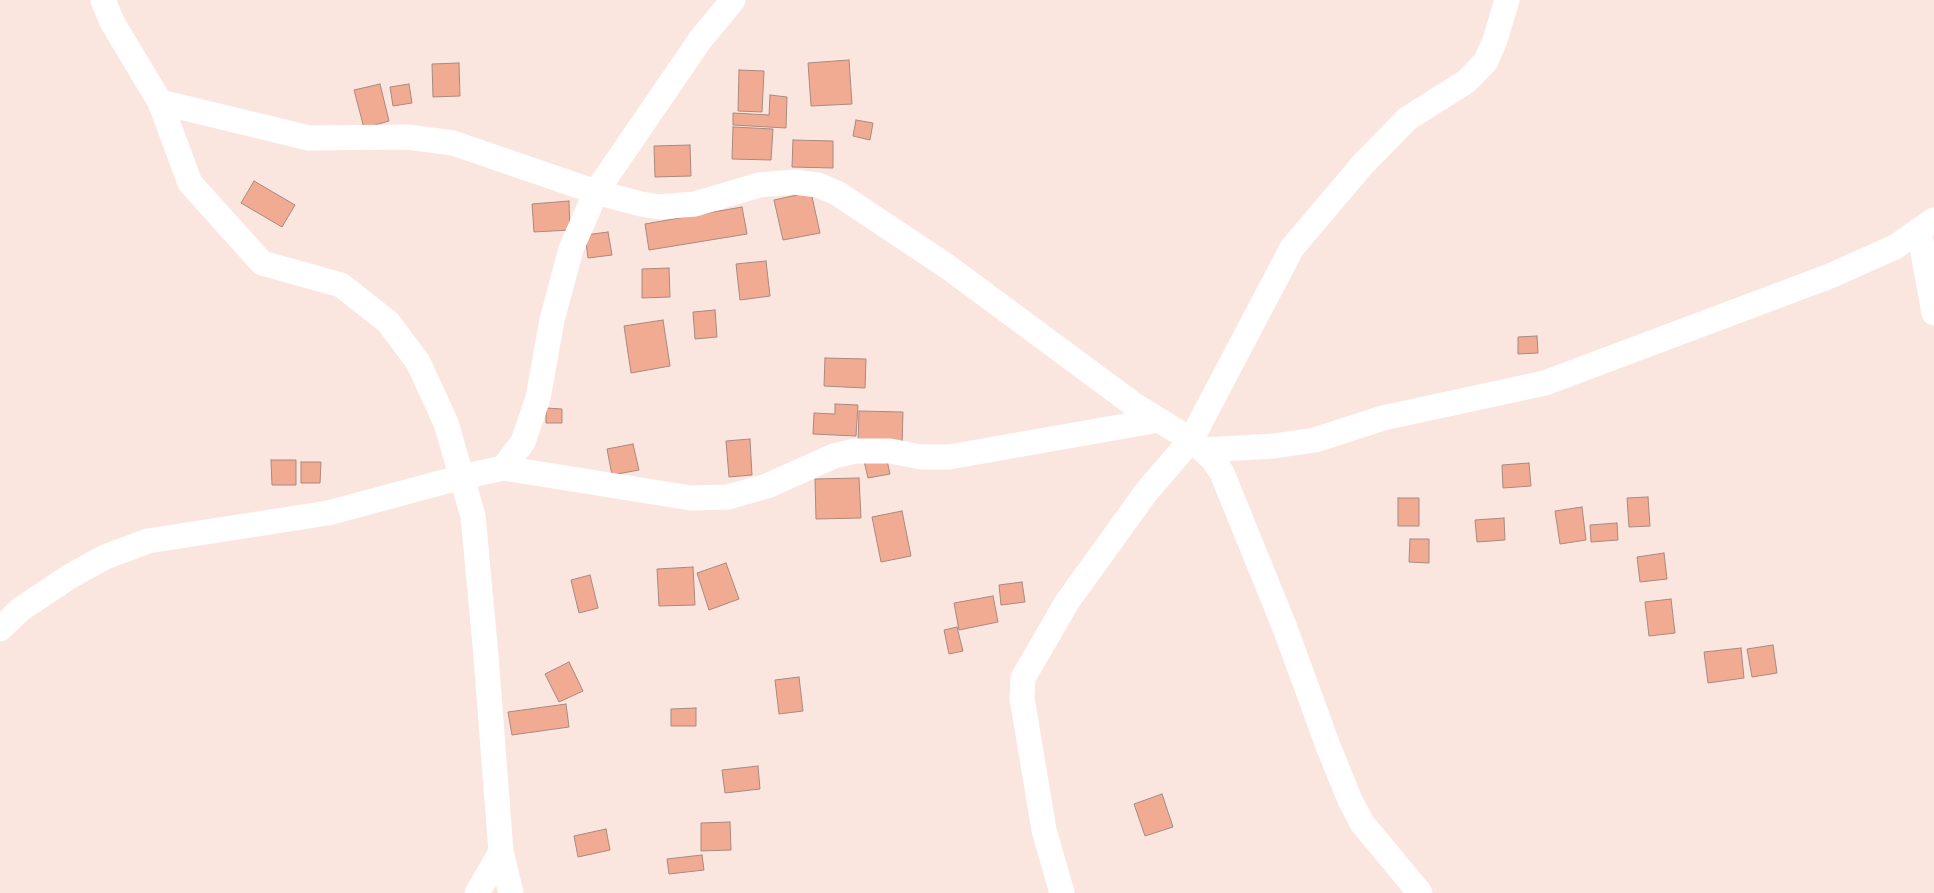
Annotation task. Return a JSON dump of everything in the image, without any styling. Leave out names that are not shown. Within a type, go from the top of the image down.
[{"type":"street","points":[[103,0],[112,22],[160,102],[190,183],[262,262],[341,285],[388,322],[418,362],[446,422],[473,516],[501,852],[511,893]]},
{"type":"street","points":[[503,468],[523,442],[538,398],[552,320],[571,249],[596,192],[700,40],[733,0]]},
{"type":"street","points":[[1062,893],[1044,830],[1022,698],[1023,678],[1073,594],[1147,491],[1197,445],[1292,248],[1363,164],[1407,119],[1467,81],[1486,61],[1495,40],[1507,0]]},
{"type":"street","points":[[160,102],[309,138],[408,137],[453,143],[596,192],[660,207],[694,204],[760,185],[793,182],[818,185],[837,193],[948,267],[1133,404],[1197,445],[1212,458],[1222,473],[1285,628],[1350,800],[1362,823],[1420,893]]},
{"type":"street","points":[[1197,445],[1274,446],[1316,440],[1383,418],[1544,383],[1830,276],[1895,247],[1926,225]]},
{"type":"street","points":[[1926,225],[1934,313]]},
{"type":"street","points":[[0,629],[21,609],[69,577],[105,558],[148,541],[328,513],[503,468],[690,498],[728,497],[767,486],[834,456],[855,450],[890,451],[921,457],[948,457],[1159,420]]},
{"type":"street","points":[[477,893],[501,852]]},
{"type":"building","points":[[849,60],[852,104],[811,106],[808,63]]},
{"type":"building","points":[[459,63],[460,96],[433,97],[432,64]]},
{"type":"building","points":[[739,70],[764,71],[762,112],[738,111]]},
{"type":"building","points":[[380,84],[389,121],[364,128],[354,90]]},
{"type":"building","points":[[409,84],[412,103],[393,106],[390,87]]},
{"type":"building","points":[[770,95],[787,97],[786,128],[733,125],[733,113],[769,115]]},
{"type":"building","points":[[856,120],[873,123],[870,140],[853,136]]},
{"type":"building","points":[[733,127],[773,129],[771,160],[732,159]]},
{"type":"building","points":[[793,140],[833,141],[833,168],[792,167]]},
{"type":"building","points":[[690,145],[691,176],[655,177],[654,146]]},
{"type":"building","points":[[254,181],[295,205],[282,227],[241,203]]},
{"type":"building","points":[[811,192],[820,233],[783,240],[774,200]]},
{"type":"building","points":[[569,201],[570,230],[534,232],[532,204]]},
{"type":"building","points":[[742,207],[747,234],[649,250],[645,224]]},
{"type":"building","points":[[608,232],[612,255],[588,258],[585,235]]},
{"type":"building","points":[[766,261],[770,296],[740,300],[736,264]]},
{"type":"building","points":[[669,268],[670,297],[642,298],[642,269]]},
{"type":"building","points":[[715,310],[717,337],[695,339],[693,312]]},
{"type":"building","points":[[663,320],[670,366],[631,373],[624,326]]},
{"type":"building","points":[[1537,336],[1538,353],[1518,354],[1518,337]]},
{"type":"building","points":[[825,358],[866,359],[865,388],[824,386]]},
{"type":"building","points":[[835,404],[858,405],[856,436],[813,434],[814,413],[835,414]]},
{"type":"building","points":[[546,408],[562,409],[562,423],[546,423]]},
{"type":"building","points":[[859,411],[903,412],[902,445],[858,444]]},
{"type":"building","points":[[750,439],[752,475],[729,477],[726,441]]},
{"type":"building","points":[[633,444],[639,470],[612,475],[607,449]]},
{"type":"building","points":[[886,456],[890,474],[868,478],[864,461]]},
{"type":"building","points":[[271,460],[296,460],[296,485],[272,485]]},
{"type":"building","points":[[301,462],[321,462],[320,483],[301,483]]},
{"type":"building","points":[[1529,463],[1531,486],[1503,488],[1502,465]]},
{"type":"building","points":[[859,478],[861,518],[816,519],[815,479]]},
{"type":"building","points":[[1648,497],[1650,526],[1629,527],[1627,498]]},
{"type":"building","points":[[1398,498],[1419,498],[1419,526],[1398,526]]},
{"type":"building","points":[[1582,507],[1586,540],[1560,544],[1555,511]]},
{"type":"building","points":[[902,511],[911,556],[881,562],[872,517]]},
{"type":"building","points":[[1504,518],[1505,540],[1477,542],[1475,520]]},
{"type":"building","points":[[1617,523],[1618,540],[1591,542],[1590,525]]},
{"type":"building","points":[[1410,539],[1429,539],[1429,563],[1409,562]]},
{"type":"building","points":[[1664,553],[1667,579],[1640,582],[1637,557]]},
{"type":"building","points":[[726,563],[739,599],[709,610],[697,573]]},
{"type":"building","points":[[693,567],[695,605],[659,606],[657,569]]},
{"type":"building","points":[[590,575],[598,608],[579,613],[571,580]]},
{"type":"building","points":[[1022,582],[1025,602],[1001,605],[999,585]]},
{"type":"building","points":[[993,596],[998,622],[959,630],[954,603]]},
{"type":"building","points":[[1671,599],[1675,633],[1649,636],[1645,602]]},
{"type":"building","points":[[957,627],[963,651],[949,654],[944,630]]},
{"type":"building","points":[[1773,645],[1777,673],[1752,677],[1747,649]]},
{"type":"building","points":[[1741,648],[1744,678],[1708,683],[1704,652]]},
{"type":"building","points":[[569,662],[583,691],[559,702],[545,674]]},
{"type":"building","points":[[799,677],[803,711],[779,714],[775,680]]},
{"type":"building","points":[[566,704],[569,727],[512,735],[508,712]]},
{"type":"building","points":[[696,708],[696,726],[671,726],[671,709]]},
{"type":"building","points":[[758,766],[760,789],[725,793],[722,770]]},
{"type":"building","points":[[1162,794],[1173,827],[1145,836],[1134,804]]},
{"type":"building","points":[[730,822],[731,850],[701,851],[701,823]]},
{"type":"building","points":[[606,829],[610,850],[578,857],[574,836]]},
{"type":"building","points":[[702,855],[704,870],[669,874],[667,859]]}]
